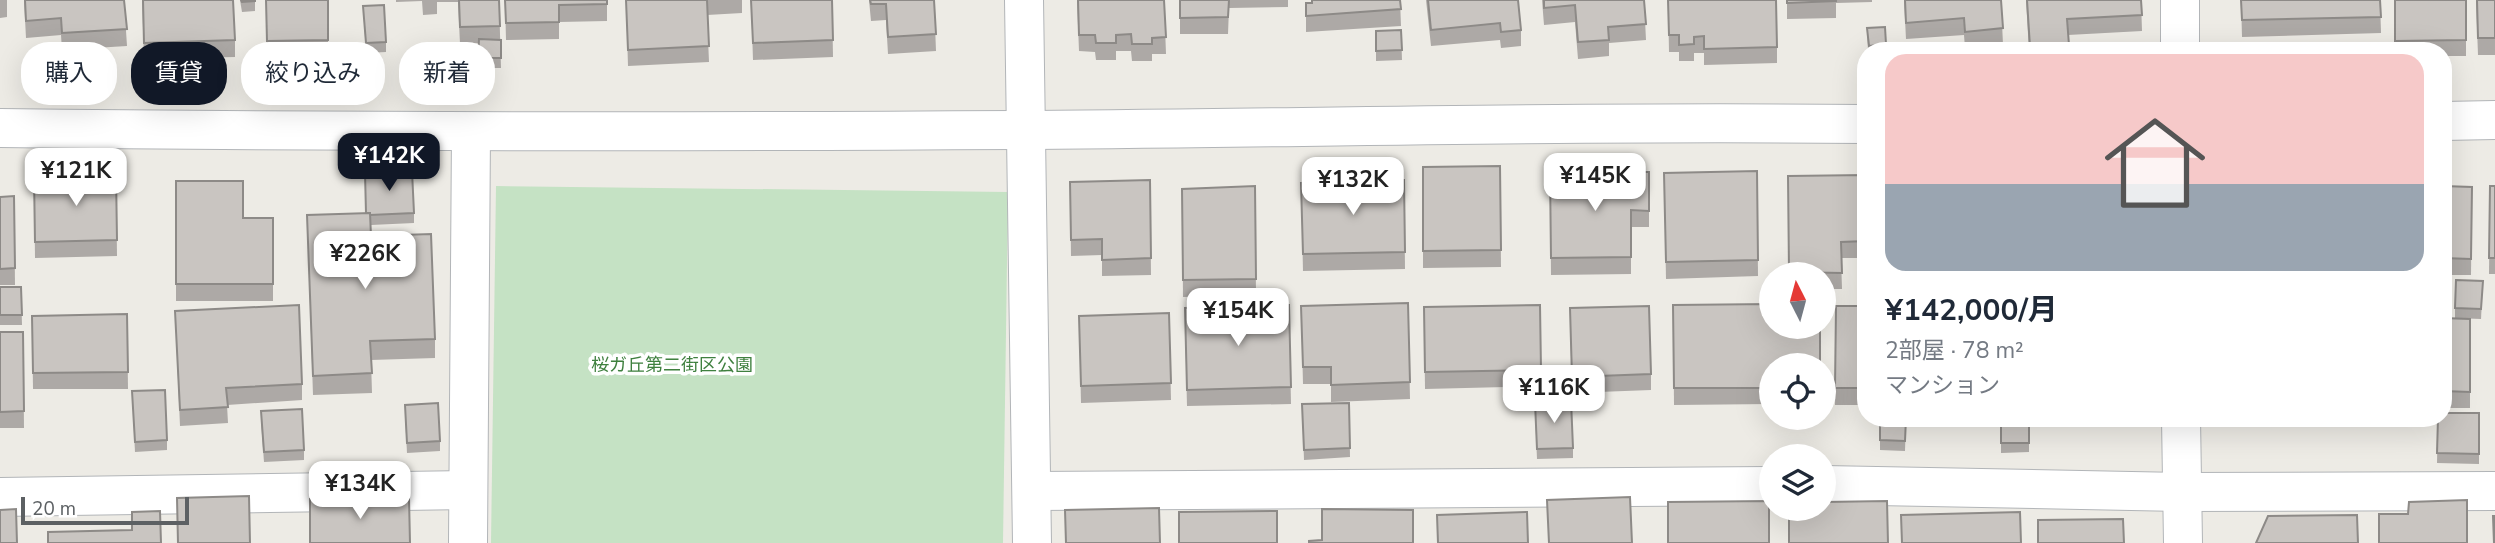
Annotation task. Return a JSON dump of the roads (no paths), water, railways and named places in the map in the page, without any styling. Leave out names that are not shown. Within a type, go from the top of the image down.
[{"type":"street","points":[[1024,0],[1032,543]]},
{"type":"street","points":[[2180,0],[2180,42]]},
{"type":"street","points":[[2452,121],[2495,120]]},
{"type":"street","points":[[0,128],[471,132],[1026,130],[1602,122],[1857,124]]},
{"type":"street","points":[[467,543],[471,132]]},
{"type":"street","points":[[2181,427],[2183,543]]},
{"type":"street","points":[[1033,491],[1759,485]]},
{"type":"street","points":[[1836,485],[2181,492],[2495,491]]},
{"type":"street","points":[[0,497],[468,490]]},
{"type":"park label","name":"桜ガ丘第二街区公園","points":[[672,365]]}]
